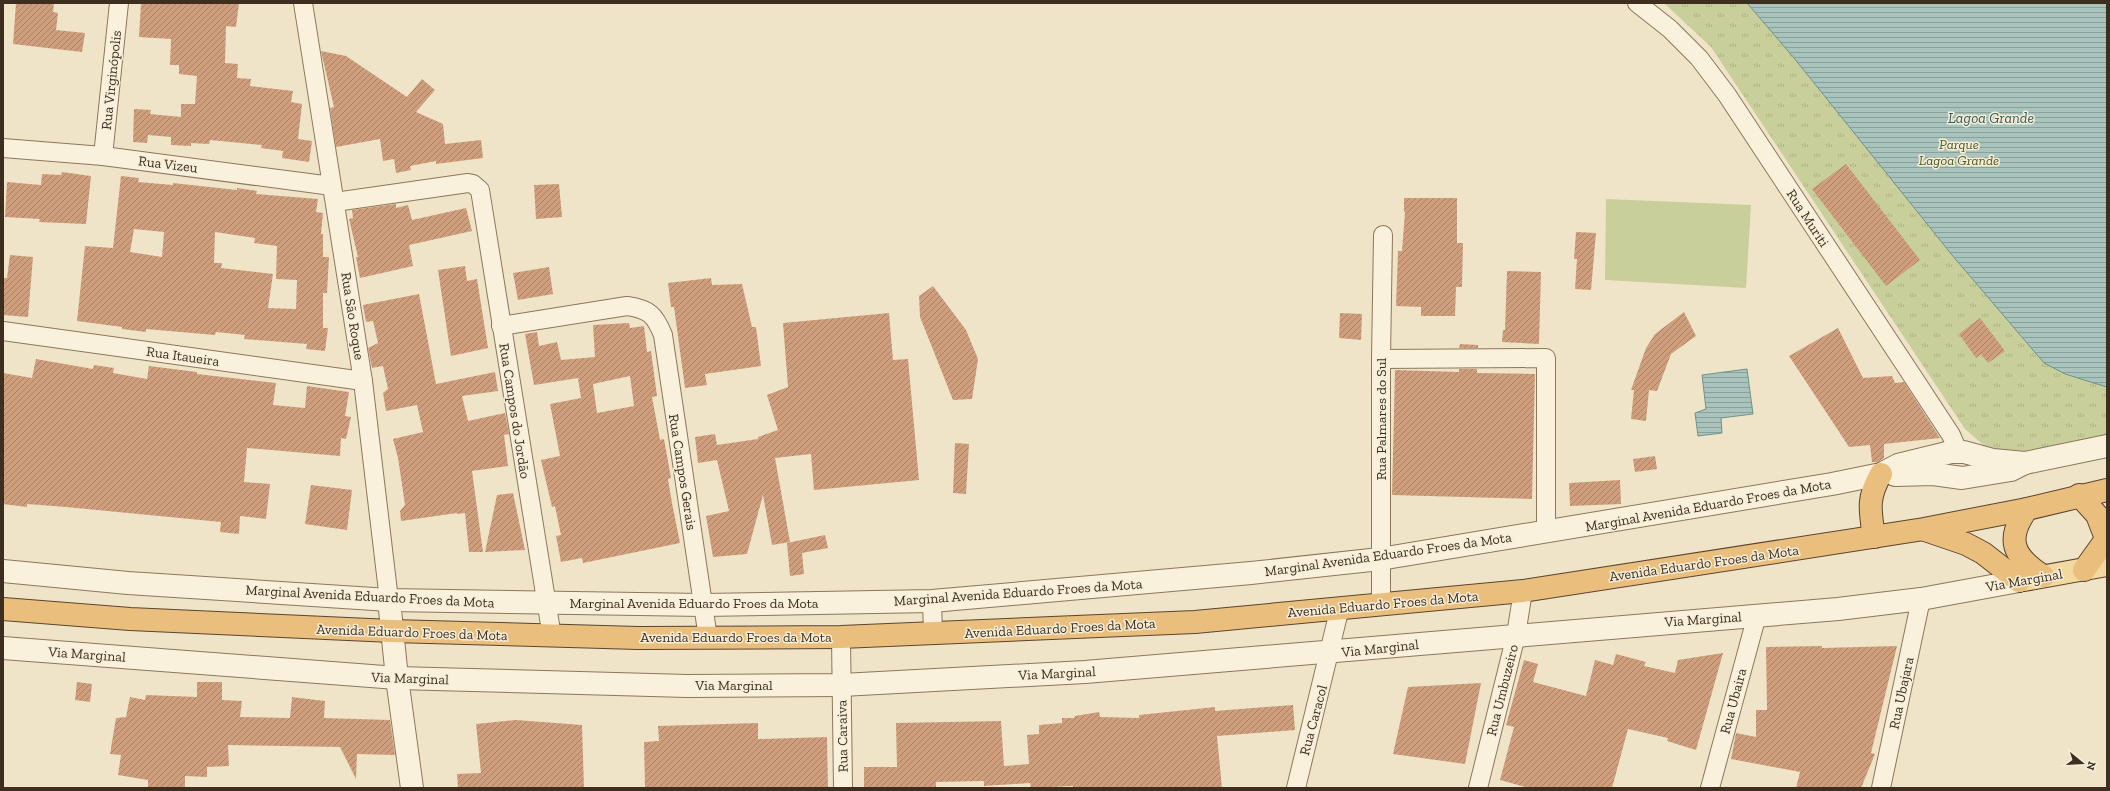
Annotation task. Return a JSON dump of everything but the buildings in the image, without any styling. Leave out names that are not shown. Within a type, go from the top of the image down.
[{"type":"highway","points":[[1874,537],[1870,501],[1874,486],[1881,474]]},
{"type":"highway","name":"Avenida Eduardo Froes da Mota","points":[[3,609],[130,619],[552,637],[841,637],[1195,622],[1381,603],[1523,591],[1924,529],[2027,509],[2107,490]]},
{"type":"highway","points":[[2079,496],[2097,515],[2107,540],[2084,570]]},
{"type":"highway","points":[[2027,509],[2017,522],[2014,538],[2018,554],[2028,566],[2043,576]]},
{"type":"highway","points":[[1924,529],[1966,544],[1983,552],[2019,581]]},
{"type":"main road","name":"Via Marginal","points":[[2019,581],[2107,565]]},
{"type":"street","name":"Rua Virginópolis","points":[[103,156],[119,3]]},
{"type":"street","name":"Rua São Roque","points":[[303,3],[363,381],[397,678],[412,788]]},
{"type":"street","name":"Rua Muriti","points":[[1637,3],[1675,34],[1699,58],[1727,95],[1951,435],[1958,453]]},
{"type":"street","name":"Rua Vizeu","points":[[3,148],[103,156],[334,194],[468,183],[478,187]]},
{"type":"street","name":"Rua Campos do Jordão","points":[[478,187],[482,196],[552,637]]},
{"type":"street","name":"Rua Palmares do Sul","points":[[1381,603],[1381,359],[1384,235]]},
{"type":"street","name":"Rua Campos Gerais","points":[[502,326],[617,307],[636,307],[647,311],[654,316],[663,335],[708,638]]},
{"type":"street","name":"Rua Itaueira","points":[[3,331],[363,381]]},
{"type":"street","points":[[1381,359],[1546,358],[1546,532]]},
{"type":"street","name":"Marginal Avenida Eduardo Froes da Mota","points":[[1881,474],[1900,476],[1933,474],[1958,477],[2011,470],[2025,463],[2107,446]]},
{"type":"street","name":"Marginal Avenida Eduardo Froes da Mota","points":[[3,572],[128,583],[389,600],[703,605],[932,601],[1251,574],[1380,558],[1824,486],[1881,474],[1898,465],[1958,453],[1993,460],[2025,463]]},
{"type":"street","points":[[1958,453],[1972,464],[1958,477],[1942,466],[1958,453]]},
{"type":"street","name":"Via Marginal","points":[[3,648],[397,678],[687,686],[842,685],[1085,672],[1331,653],[1516,635],[1838,609],[1921,599],[2019,581]]},
{"type":"street","name":"Rua Umbuzeiro","points":[[1478,788],[1516,635],[1523,591]]},
{"type":"street","name":"Rua Ubajara","points":[[1881,788],[1921,599]]},
{"type":"street","points":[[932,601],[933,634]]},
{"type":"street","name":"Rua Caracol","points":[[1296,788],[1331,653],[1340,608]]},
{"type":"street","name":"Rua Ubaira","points":[[1710,788],[1757,615]]},
{"type":"street","name":"Rua Caraiva","points":[[841,637],[843,788]]},
{"type":"green space","name":"Lagoa Grande","points":[[1664,3],[2107,3],[2107,434],[2026,454],[1988,449],[1965,429],[1711,47]]},
{"type":"green space","points":[[1606,199],[1751,205],[1746,288],[1605,280]]},
{"type":"water","name":"Lagoa Grande","points":[[1747,3],[2107,3],[2107,387],[2065,374],[2044,363],[1952,255],[1794,58]]},
{"type":"water","points":[[1747,369],[1753,414],[1721,418],[1722,433],[1698,436],[1695,413],[1706,409],[1702,375]]},
{"type":"park label","name":"Parque Lagoa Grande","points":[[1959,152]]}]
